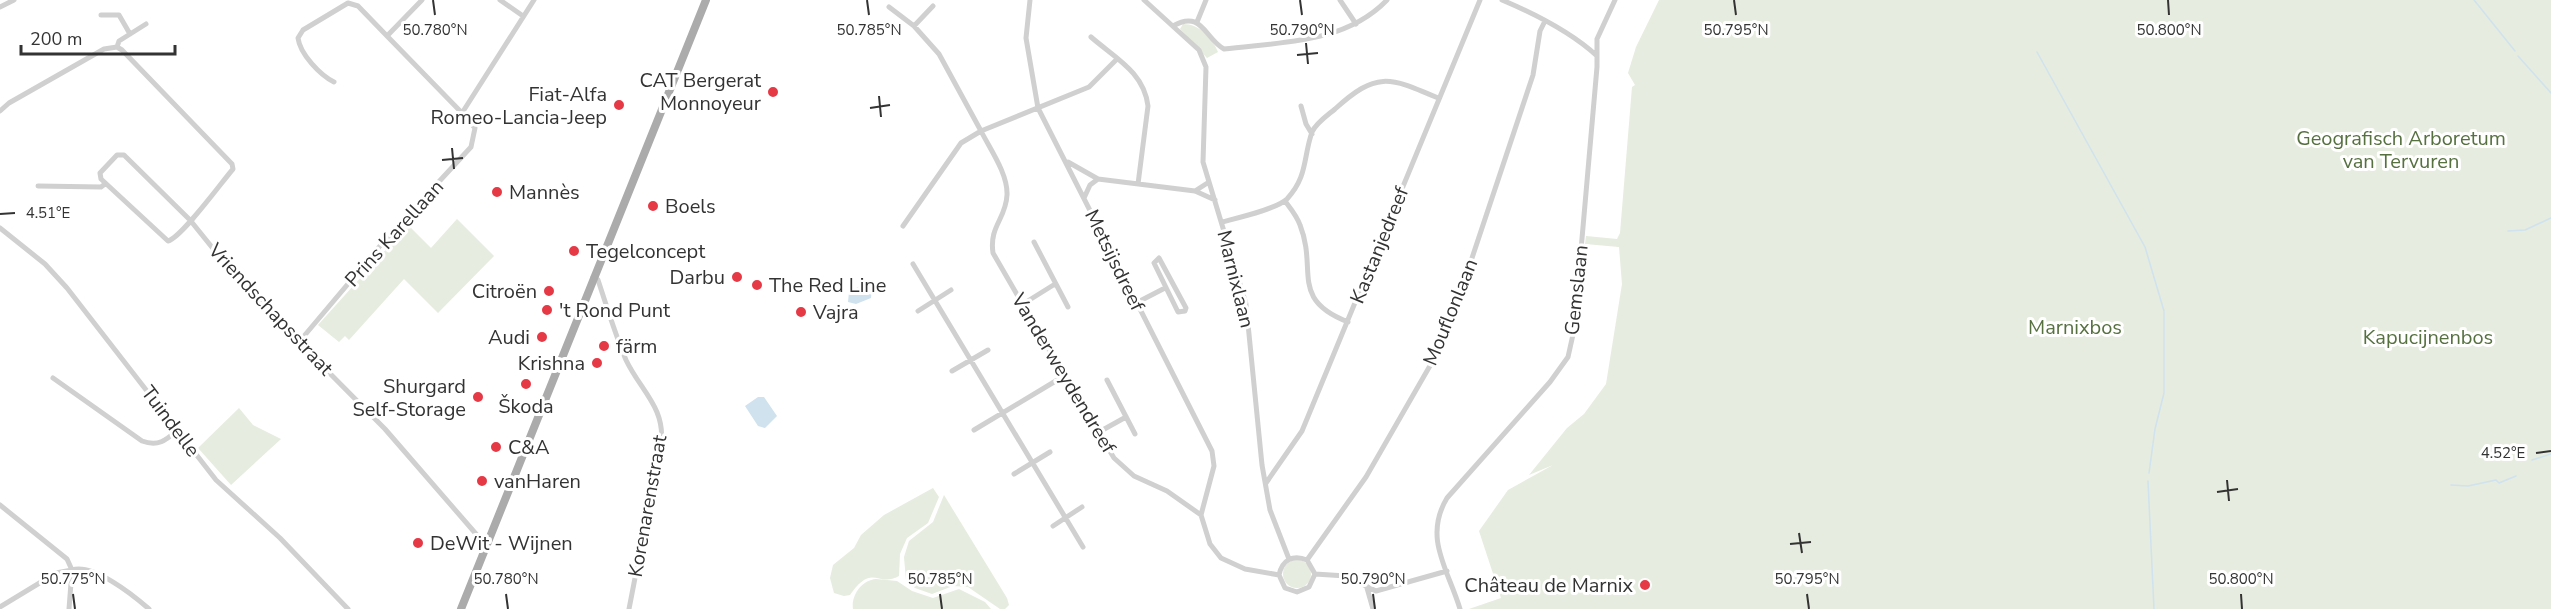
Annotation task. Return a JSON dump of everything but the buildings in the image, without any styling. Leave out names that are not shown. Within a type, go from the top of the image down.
[{"type":"main road","points":[[461,609],[705,0]]},
{"type":"street","points":[[0,8],[14,0]]},
{"type":"street","points":[[387,36],[422,0]]},
{"type":"street","points":[[500,0],[523,16]]},
{"type":"street","points":[[334,82],[325,77],[301,48],[298,38],[303,30],[348,3],[358,6],[462,112],[534,0]]},
{"type":"street","name":"Metsijsdreef","points":[[1030,0],[1026,38],[1038,108],[1067,161],[1215,459],[1212,480],[1201,515]]},
{"type":"street","name":"Marnixlaan","points":[[1144,0],[1198,50],[1206,68],[1202,150],[1209,182],[1246,304],[1262,465],[1270,510],[1289,559]]},
{"type":"street","points":[[1197,22],[1206,0]]},
{"type":"street","points":[[1340,0],[1356,24]]},
{"type":"street","points":[[1173,26],[1180,22],[1197,22],[1209,32],[1216,45],[1224,49],[1331,35],[1356,24],[1387,0]]},
{"type":"street","name":"Kastanjedreef","points":[[1266,483],[1302,430],[1348,322],[1437,98],[1480,0]]},
{"type":"street","points":[[1502,0],[1545,21],[1587,47],[1597,56]]},
{"type":"street","name":"Gemslaan","points":[[1460,609],[1435,527],[1438,513],[1447,498],[1550,382],[1568,357],[1574,330],[1597,39],[1615,0]]},
{"type":"street","points":[[914,27],[933,6]]},
{"type":"street","name":"Vanderweydendreef","points":[[889,7],[914,27],[939,54],[981,130],[1006,183],[1007,195],[992,235],[993,253],[1064,376],[1124,469],[1167,491],[1201,515]]},
{"type":"street","points":[[101,15],[119,15],[130,34]]},
{"type":"street","name":"Mouflonlaan","points":[[1307,560],[1365,477],[1431,364],[1450,324],[1533,75],[1540,31],[1545,21]]},
{"type":"street","points":[[117,47],[119,41],[146,24]]},
{"type":"street","points":[[1091,37],[1136,74],[1146,94],[1148,106],[1138,184]]},
{"type":"street","points":[[0,111],[9,103],[104,49],[117,47],[233,166],[172,240],[165,240],[105,184],[101,187],[38,186]]},
{"type":"street","points":[[903,226],[961,143],[981,130],[1089,87],[1117,59]]},
{"type":"street","points":[[1222,222],[1285,201],[1303,174],[1313,129],[1360,88],[1379,80],[1406,84],[1437,98]]},
{"type":"street","points":[[1301,106],[1312,134]]},
{"type":"street","name":"Prins Karellaan","points":[[299,342],[392,233],[471,147],[475,128],[462,112]]},
{"type":"street","name":"Vriendschapsstraat","points":[[105,184],[99,176],[117,155],[124,155],[190,220],[236,277],[385,429],[487,544]]},
{"type":"street","points":[[1067,161],[1098,179],[1195,191],[1215,200]]},
{"type":"street","points":[[1084,198],[1090,185],[1098,179]]},
{"type":"street","points":[[1195,191],[1209,182]]},
{"type":"street","points":[[1285,201],[1300,223],[1304,236],[1307,281],[1312,296],[1318,306],[1348,322]]},
{"type":"street","name":"Tuindelle","points":[[0,228],[45,264],[67,288],[179,429],[216,480],[280,538],[348,609]]},
{"type":"street","points":[[1034,242],[1068,308]]},
{"type":"street","points":[[1159,258],[1185,310],[1178,312],[1165,288],[1154,263],[1159,258]]},
{"type":"street","points":[[913,264],[1083,547]]},
{"type":"street","name":"Korenarenstraat","points":[[593,277],[598,280],[627,360],[657,408],[662,423],[659,455],[629,609]]},
{"type":"street","points":[[1023,304],[1055,284]]},
{"type":"street","points":[[1136,303],[1165,288]]},
{"type":"street","points":[[918,311],[951,290]]},
{"type":"street","points":[[952,371],[988,350]]},
{"type":"street","points":[[974,430],[1064,376]]},
{"type":"street","points":[[53,378],[142,441],[154,445],[161,444],[179,429]]},
{"type":"street","points":[[1107,380],[1135,434]]},
{"type":"street","points":[[1099,432],[1126,417]]},
{"type":"street","points":[[1014,474],[1050,452]]},
{"type":"street","points":[[0,506],[67,559],[72,570],[69,609]]},
{"type":"street","points":[[1053,526],[1082,507]]},
{"type":"street","points":[[1201,515],[1210,544],[1221,558],[1245,569],[1279,575]]},
{"type":"street","points":[[1297,557],[1307,560],[1315,574],[1309,587],[1297,592],[1285,588],[1279,575],[1281,567],[1289,559],[1297,557]]},
{"type":"street","points":[[0,607],[56,573],[88,569],[116,584],[149,609]]},
{"type":"street","points":[[1315,574],[1339,574],[1367,588],[1382,591],[1447,571]]},
{"type":"street","points":[[1367,588],[1373,609]]},
{"type":"green space","points":[[1659,0],[2551,0],[2551,609],[1469,609],[1501,598],[1479,531],[1508,490],[1553,465],[1529,475],[1567,428],[1584,414],[1606,384],[1622,284],[1619,247],[1585,244],[1586,236],[1617,239],[1620,233],[1632,87],[1635,85],[1628,73],[1636,47]]},
{"type":"green space","points":[[1183,24],[1194,26],[1204,32],[1218,52],[1207,58],[1180,29]]},
{"type":"green space","points":[[457,219],[494,256],[438,313],[404,279],[349,340],[345,336],[339,342],[318,325],[408,225],[431,248]]},
{"type":"green space","points":[[239,408],[253,425],[281,439],[231,485],[198,448]]},
{"type":"green space","points":[[933,488],[939,497],[928,523],[907,538],[900,554],[899,576],[892,579],[864,580],[850,595],[834,593],[830,578],[833,565],[854,548],[861,535],[884,515]]},
{"type":"green space","points":[[944,495],[1007,598],[1009,605],[1005,609],[1000,609],[968,587],[953,586],[932,594],[915,588],[906,580],[904,557],[909,541],[933,522]]},
{"type":"green space","points":[[1297,560],[1307,564],[1311,574],[1307,584],[1297,588],[1287,584],[1283,574],[1287,564]]},
{"type":"green space","points":[[876,579],[897,581],[912,591],[933,598],[959,589],[985,602],[991,609],[853,609],[858,589],[866,582]]},
{"type":"water","points":[[865,283],[872,288],[871,298],[856,304],[848,302],[849,292]]},
{"type":"water","points":[[758,397],[764,397],[777,416],[765,428],[758,426],[745,406]]},
{"type":"waterway","points":[[2474,0],[2515,51]]},
{"type":"waterway","points":[[2037,52],[2145,247],[2164,311],[2164,393],[2155,429],[2149,473]]},
{"type":"waterway","points":[[2518,56],[2551,93]]},
{"type":"waterway","points":[[2508,231],[2525,230],[2551,218]]},
{"type":"waterway","points":[[2532,460],[2551,454]]},
{"type":"waterway","points":[[2451,485],[2468,486],[2496,480],[2499,483],[2516,476]]},
{"type":"waterway","points":[[2148,481],[2154,609]]},
{"type":"place","name":"CAT Bergerat Monnoyeur","points":[[773,92]]},
{"type":"place","name":"Fiat-Alfa Romeo-Lancia-Jeep","points":[[619,105]]},
{"type":"place","name":"Mannès","points":[[497,192]]},
{"type":"place","name":"Boels","points":[[653,206]]},
{"type":"place","name":"Tegelconcept","points":[[574,251]]},
{"type":"place","name":"Darbu","points":[[737,277]]},
{"type":"place","name":"The Red Line","points":[[757,285]]},
{"type":"place","name":"Citroën","points":[[549,291]]},
{"type":"place","name":"'t Rond Punt","points":[[547,310]]},
{"type":"place","name":"Vajra","points":[[801,312]]},
{"type":"place","name":"Audi","points":[[542,337]]},
{"type":"place","name":"färm","points":[[604,346]]},
{"type":"place","name":"Krishna","points":[[597,363]]},
{"type":"place","name":"Škoda","points":[[526,384]]},
{"type":"place","name":"Shurgard Self-Storage","points":[[478,397]]},
{"type":"place","name":"C&A","points":[[496,447]]},
{"type":"place","name":"vanHaren","points":[[482,481]]},
{"type":"place","name":"DeWit - Wijnen","points":[[418,543]]},
{"type":"place","name":"Château de Marnix","points":[[1645,585]]},
{"type":"park label","name":"Geografisch Arboretum van Tervuren","points":[[2401,150]]},
{"type":"park label","name":"Marnixbos","points":[[2075,327]]},
{"type":"park label","name":"Kapucijnenbos","points":[[2428,337]]}]
